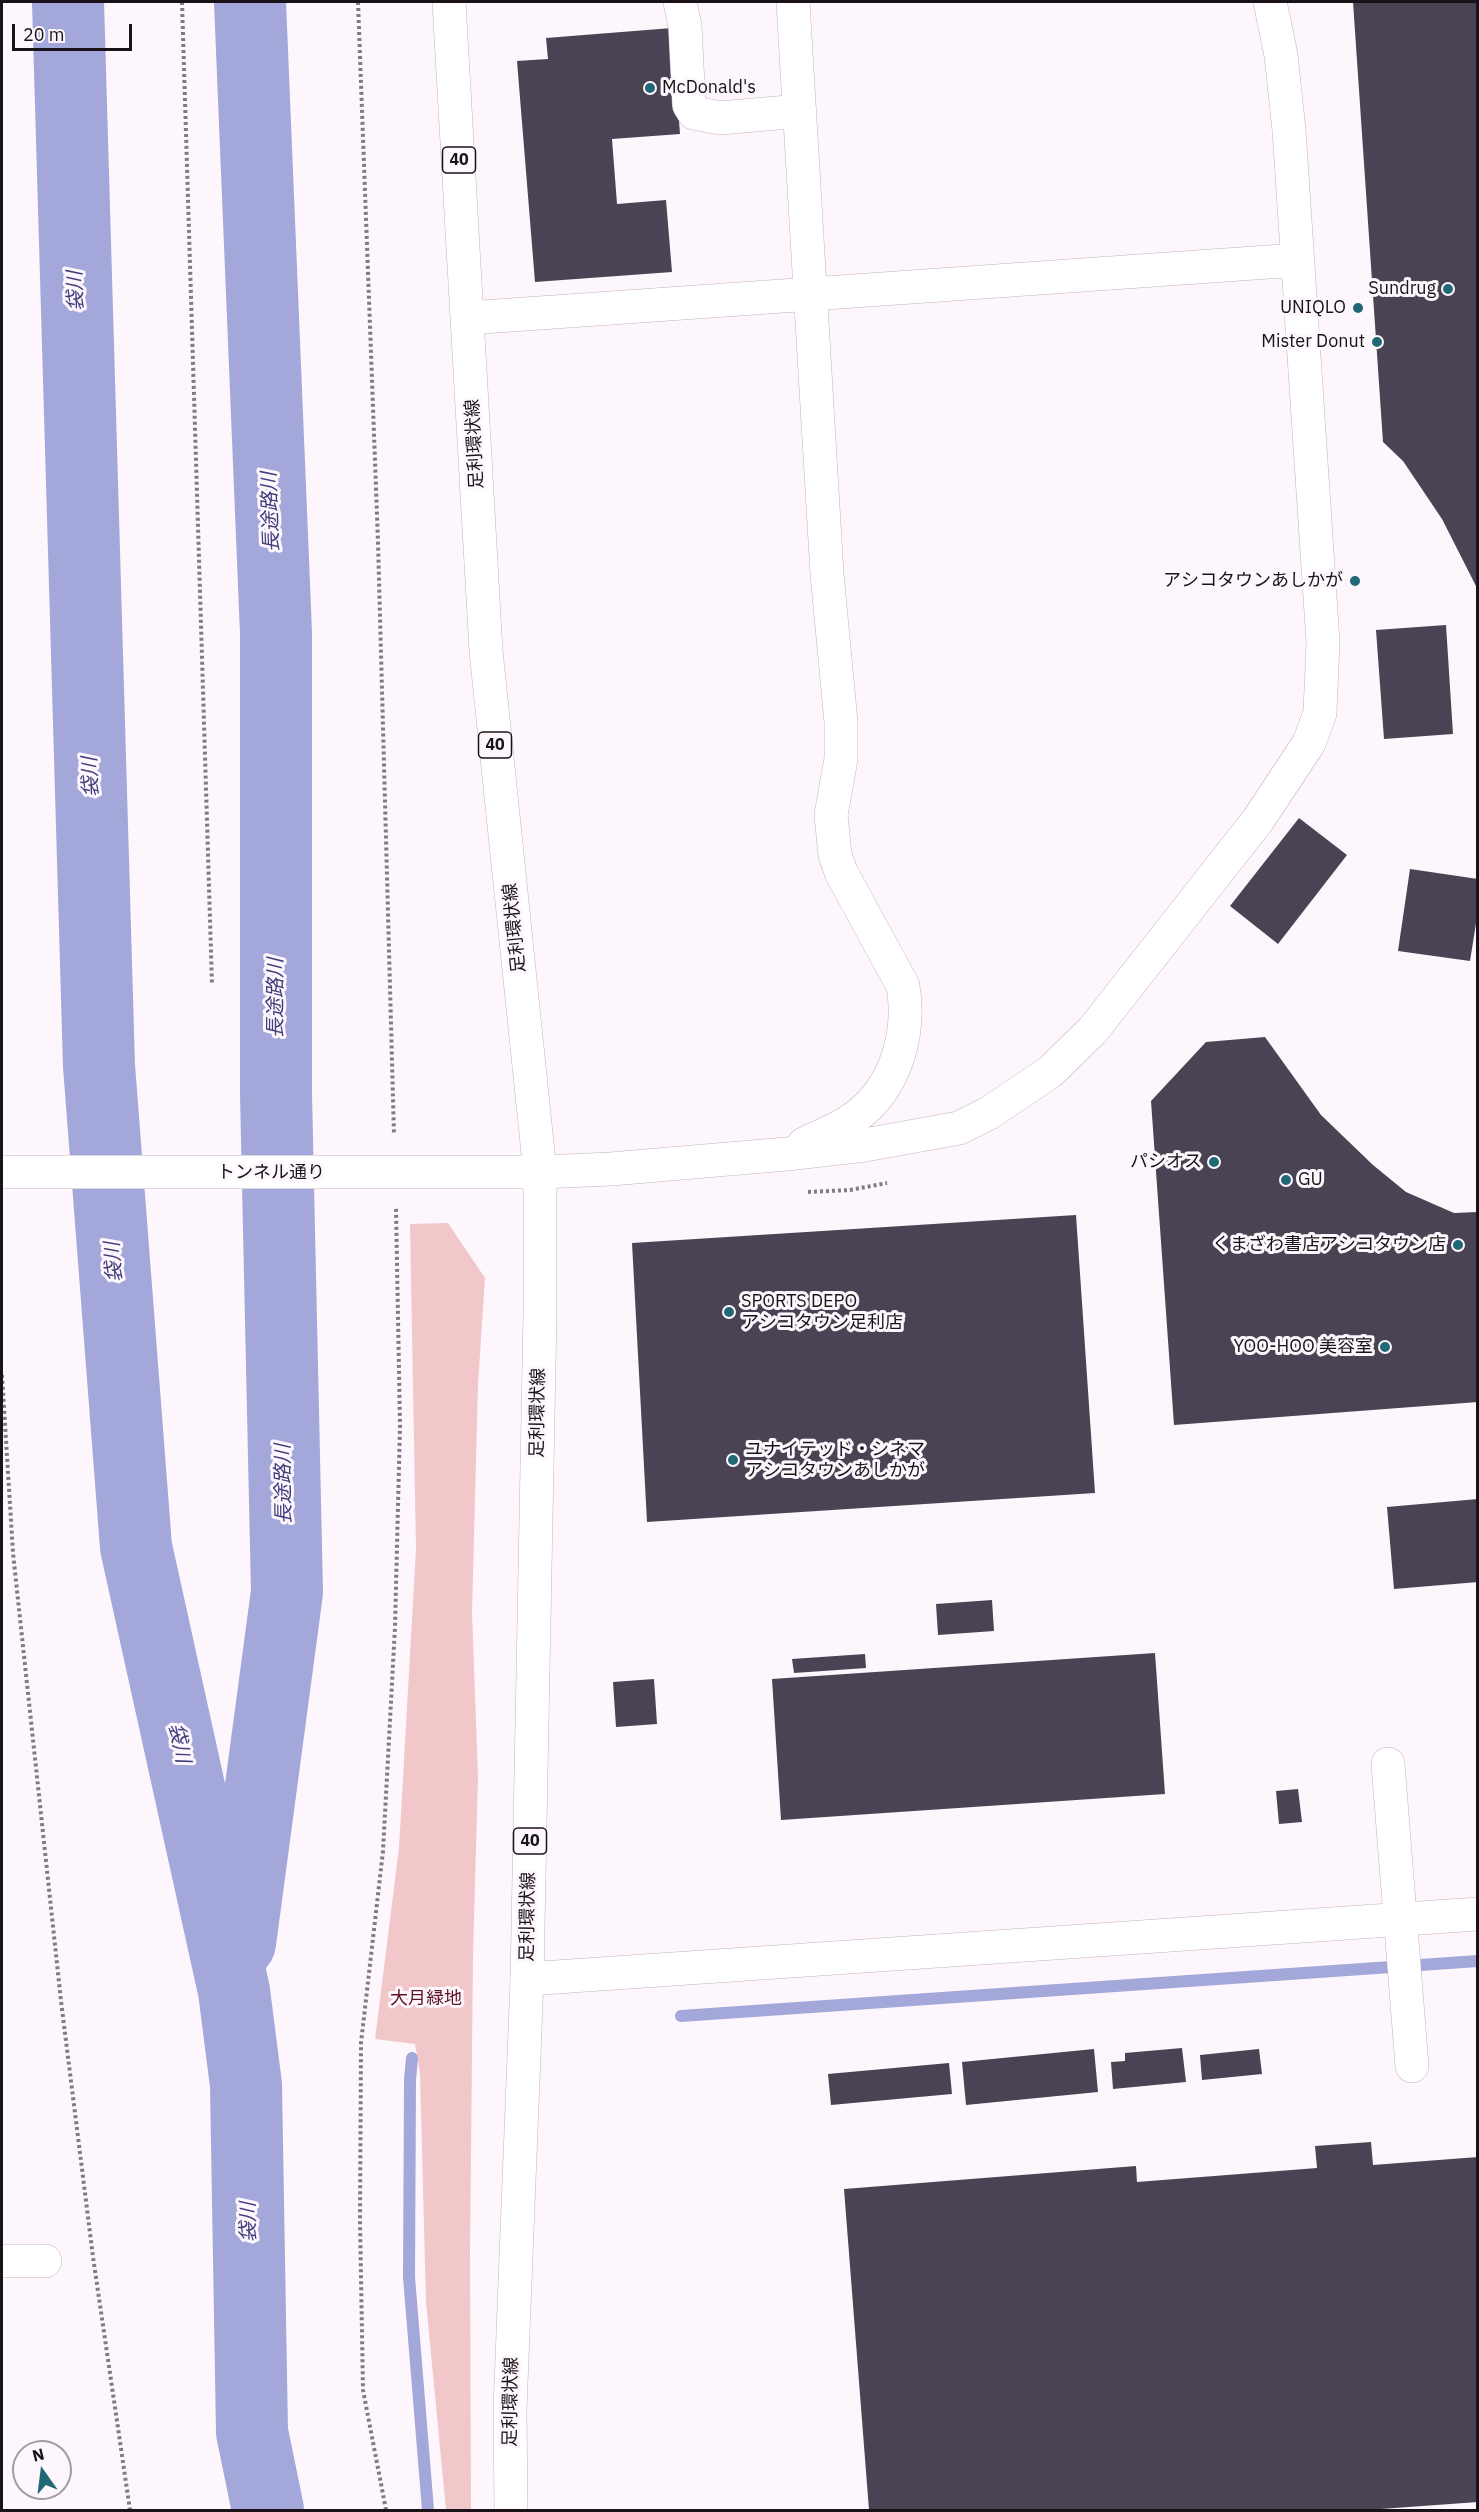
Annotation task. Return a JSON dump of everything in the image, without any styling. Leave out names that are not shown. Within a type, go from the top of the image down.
[{"type":"main road","name":"40","points":[[449,2],[468,318]]},
{"type":"main road","points":[[680,2],[685,26],[689,105],[694,113],[720,118],[800,111]]},
{"type":"main road","points":[[787,1154],[855,1118],[880,1092],[900,1053],[906,1029],[907,1006],[903,986],[841,872],[835,855],[831,815],[841,759],[842,722],[827,574],[793,2]]},
{"type":"main road","name":"トンネル通り","points":[[12,1171],[540,1172],[611,1169],[787,1154],[865,1145],[959,1128],[989,1113],[1050,1072],[1093,1030],[1258,820],[1309,743],[1320,713],[1323,642],[1286,99],[1278,38],[1270,2]]},
{"type":"main road","points":[[468,318],[1297,260]]},
{"type":"main road","name":"足利環状線","points":[[468,318],[486,651],[540,1172],[540,1325],[527,1979],[510,2409],[510,2511]]},
{"type":"main road","points":[[1388,1764],[1412,2066]]},
{"type":"main road","points":[[527,1979],[1478,1914]]},
{"type":"main road","points":[[2,2261],[45,2261]]},
{"type":"path","points":[[182,2],[212,985]]},
{"type":"path","points":[[358,2],[378,542],[394,1136]]},
{"type":"path","points":[[386,2511],[363,2390],[360,2196],[361,2043],[382,1851],[395,1628],[400,1425],[396,1208]]},
{"type":"path","points":[[2,1375],[13,1554],[60,1989],[93,2257],[130,2511]]},
{"type":"green space","name":"大月緑地","points":[[448,1223],[485,1278],[478,1384],[472,1612],[478,1777],[473,1954],[470,2252],[471,2510],[446,2510],[426,2302],[420,2073],[415,2044],[375,2039],[399,1848],[416,1549],[410,1224]]},
{"type":"building","points":[[1353,2],[1478,2],[1478,590],[1442,519],[1403,461],[1383,442]]},
{"type":"building","points":[[672,28],[680,134],[612,139],[617,204],[666,200],[672,272],[535,282],[517,61],[548,59],[546,38]]},
{"type":"building","points":[[1446,625],[1453,734],[1384,739],[1376,630]]},
{"type":"building","points":[[1299,818],[1347,855],[1278,944],[1230,906]]},
{"type":"building","points":[[1410,869],[1478,879],[1478,911],[1470,961],[1398,951]]},
{"type":"building","points":[[1265,1037],[1321,1115],[1373,1165],[1406,1192],[1454,1213],[1478,1212],[1478,1402],[1174,1425],[1151,1101],[1206,1042]]},
{"type":"building","points":[[1076,1215],[1095,1493],[647,1522],[632,1243]]},
{"type":"building","points":[[1478,1499],[1478,1582],[1394,1589],[1387,1507]]},
{"type":"building","points":[[992,1600],[994,1631],[938,1635],[936,1604]]},
{"type":"building","points":[[1155,1653],[1165,1794],[781,1820],[772,1679]]},
{"type":"building","points":[[865,1654],[866,1668],[794,1673],[792,1659]]},
{"type":"building","points":[[654,1679],[657,1724],[616,1727],[613,1682]]},
{"type":"building","points":[[1298,1789],[1302,1822],[1279,1824],[1276,1791]]},
{"type":"building","points":[[1182,2048],[1186,2082],[1113,2089],[1111,2062],[1125,2061],[1125,2053]]},
{"type":"building","points":[[1094,2049],[1098,2092],[966,2105],[962,2062]]},
{"type":"building","points":[[1259,2049],[1262,2074],[1202,2080],[1200,2055]]},
{"type":"building","points":[[949,2063],[952,2094],[831,2105],[828,2074]]},
{"type":"building","points":[[1371,2142],[1373,2165],[1478,2157],[1478,2502],[1367,2510],[869,2510],[844,2189],[1136,2166],[1137,2182],[1317,2168],[1315,2146]]},
{"type":"waterway","name":"袋川","points":[[68,2],[99,1066],[136,1547],[234,1991],[246,2085],[252,2432],[268,2510]]},
{"type":"waterway","name":"長途路川","points":[[240,1943],[287,1592],[276,1094],[276,633],[250,2]]},
{"type":"waterway","points":[[681,2016],[1478,1961]]},
{"type":"waterway","points":[[412,2058],[409,2277],[428,2510]]},
{"type":"place","name":"McDonald's","points":[[650,88]]},
{"type":"place","name":"Sundrug","points":[[1448,289]]},
{"type":"place","name":"UNIQLO","points":[[1358,308]]},
{"type":"place","name":"Mister Donut","points":[[1377,342]]},
{"type":"place","name":"アシコタウンあしかが","points":[[1355,581]]},
{"type":"place","name":"パシオス","points":[[1214,1162]]},
{"type":"place","name":"GU","points":[[1286,1180]]},
{"type":"place","name":"くまざわ書店アシコタウン店","points":[[1458,1245]]},
{"type":"place","name":"SPORTS DEPO アシコタウン足利店","points":[[729,1312]]},
{"type":"place","name":"YOO-HOO 美容室","points":[[1385,1347]]},
{"type":"place","name":"ユナイテッド・シネマ アシコタウンあしかが","points":[[733,1460]]}]
